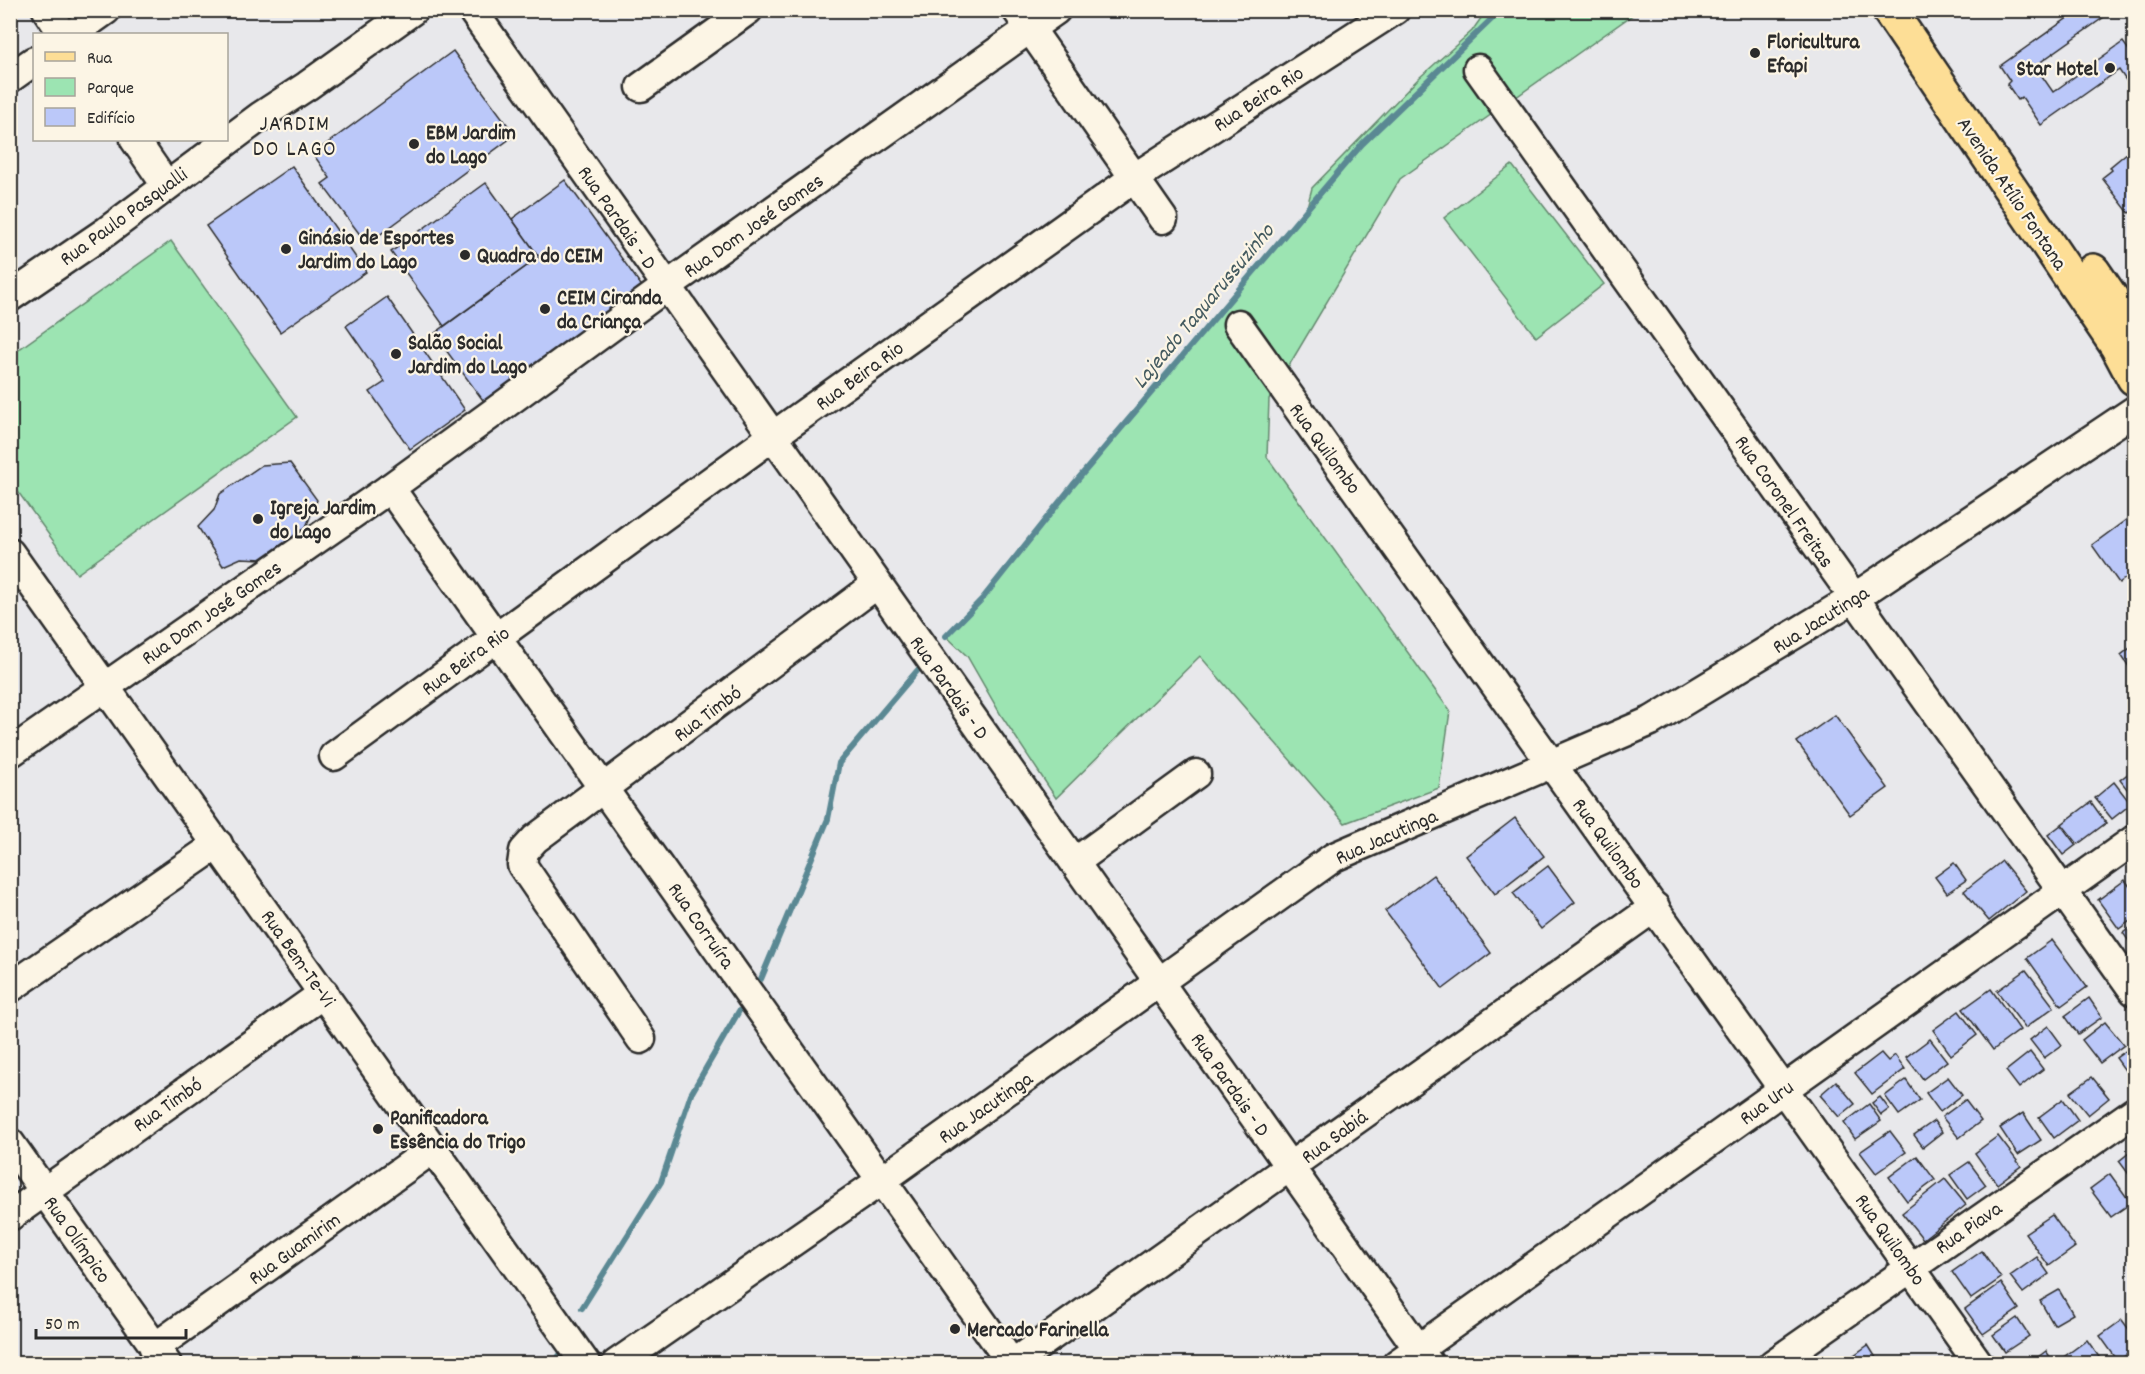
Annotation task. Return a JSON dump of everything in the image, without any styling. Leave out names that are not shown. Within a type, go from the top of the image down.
[{"type":"main road","name":"Avenida Atílio Fontana","points":[[1889,10],[2117,346],[2134,378]]},
{"type":"main road","name":"Avenida Atílio Fontana","points":[[1913,10],[2117,306],[2134,322]]},
{"type":"street","points":[[47,10],[62,33]]},
{"type":"street","points":[[73,33],[106,10]]},
{"type":"street","name":"Rua Paulo Pasqualli","points":[[10,297],[106,231],[166,185],[413,10]]},
{"type":"street","name":"Rua Pardais - D","points":[[472,10],[1160,982],[1289,1168],[1415,1359]]},
{"type":"street","points":[[641,87],[748,10]]},
{"type":"street","name":"Rua Dom José Gomes","points":[[10,753],[390,488],[1024,20],[1056,10]]},
{"type":"street","name":"Rua Beira Rio","points":[[334,756],[773,436],[1134,178],[1395,10]]},
{"type":"street","points":[[1024,20],[1163,219]]},
{"type":"street","points":[[10,78],[33,62]]},
{"type":"street","name":"Rua Coronel Freitas","points":[[1478,69],[2134,991]]},
{"type":"street","points":[[136,141],[166,185]]},
{"type":"street","name":"Rua Quilombo","points":[[1238,324],[1979,1364]]},
{"type":"street","name":"Rua Jacutinga","points":[[616,1364],[882,1180],[1334,857],[1651,722],[1854,598],[2134,411]]},
{"type":"street","name":"Rua Corruíra","points":[[390,488],[1012,1364]]},
{"type":"street","name":"Rua Bem-Te-Vi","points":[[10,553],[586,1364]]},
{"type":"street","name":"Rua Timbó","points":[[641,1039],[522,865],[524,851],[535,839],[878,584]]},
{"type":"street","points":[[1075,862],[1196,774]]},
{"type":"street","name":"Rua Uru","points":[[1415,1359],[1785,1089],[2134,840]]},
{"type":"street","points":[[10,988],[218,844]]},
{"type":"street","name":"Rua Sabiá","points":[[1012,1364],[1655,907]]},
{"type":"street","name":"Rua Timbó","points":[[10,1216],[324,993]]},
{"type":"street","name":"Rua Piava","points":[[1773,1364],[2134,1112]]},
{"type":"street","name":"Rua Olímpico","points":[[10,1143],[161,1356]]},
{"type":"street","name":"Rua Guamirim","points":[[161,1356],[434,1148]]},
{"type":"green space","points":[[1486,11],[1638,11],[1400,179],[1269,399],[1267,457],[1450,711],[1439,788],[1345,823],[1200,656],[1056,798],[1001,715],[967,656],[946,636],[983,598],[1073,485],[1306,211],[1312,188],[1419,78],[1472,31]]},
{"type":"green space","points":[[1512,165],[1604,284],[1536,337],[1444,218]]},
{"type":"green space","points":[[171,241],[297,417],[77,574],[11,482],[11,355]]},
{"type":"building","name":"Star Hotel","points":[[2079,10],[2114,10],[2035,66],[2053,92],[2123,42],[2134,57],[2134,92],[2119,70],[2041,125],[2022,97],[2018,100],[2007,84],[2010,81],[2000,66]]},
{"type":"building","name":"EBM Jardim do Lago","points":[[453,51],[515,135],[367,244],[322,184],[330,178],[313,154]]},
{"type":"building","points":[[2134,147],[2134,209],[2129,213],[2102,178],[2112,170],[2110,167]]},
{"type":"building","name":"Ginásio de Esportes Jardim do Lago","points":[[292,166],[366,272],[280,332],[206,226]]},
{"type":"building","name":"CEIM Ciranda da Criança","points":[[565,180],[646,292],[488,407],[434,334],[539,257],[512,219]]},
{"type":"building","name":"Quadra do CEIM","points":[[486,183],[539,257],[444,326],[391,252]]},
{"type":"building","name":"Salão Social Jardim do Lago","points":[[387,297],[465,410],[410,449],[370,392],[385,382],[346,326]]},
{"type":"building","name":"Igreja Jardim do Lago","points":[[290,463],[317,500],[306,527],[263,559],[241,558],[223,566],[198,527],[214,510],[220,494],[262,465]]},
{"type":"building","points":[[2134,514],[2134,572],[2119,583],[2092,545]]},
{"type":"building","points":[[2134,645],[2134,674],[2121,655]]},
{"type":"building","points":[[1835,715],[1888,788],[1850,815],[1797,742]]},
{"type":"building","points":[[2134,769],[2134,798],[2120,780]]},
{"type":"building","points":[[2114,782],[2131,804],[2112,819],[2095,798]]},
{"type":"building","points":[[2091,802],[2106,823],[2078,844],[2062,824]]},
{"type":"building","points":[[1515,818],[1544,856],[1495,894],[1466,856]]},
{"type":"building","points":[[2061,825],[2076,845],[2063,855],[2048,835]]},
{"type":"building","points":[[2002,861],[2026,891],[1989,921],[1964,891]]},
{"type":"building","points":[[1954,863],[1966,880],[1947,893],[1935,877]]},
{"type":"building","points":[[1548,866],[1575,902],[1541,929],[1513,893]]},
{"type":"building","points":[[1433,875],[1491,953],[1443,989],[1385,911]]},
{"type":"building","points":[[2125,880],[2134,892],[2134,918],[2119,929],[2098,900]]},
{"type":"building","points":[[2134,925],[2134,948],[2123,933]]},
{"type":"building","points":[[2052,940],[2087,987],[2061,1006],[2027,958]]},
{"type":"building","points":[[2026,970],[2054,1007],[2025,1028],[1997,991]]},
{"type":"building","points":[[1991,989],[2020,1030],[1993,1050],[1963,1009]]},
{"type":"building","points":[[2089,998],[2102,1017],[2078,1034],[2065,1016]]},
{"type":"building","points":[[1959,1011],[1977,1035],[1951,1055],[1933,1030]]},
{"type":"building","points":[[2105,1022],[2124,1045],[2100,1063],[2082,1040]]},
{"type":"building","points":[[2048,1026],[2062,1045],[2044,1058],[2030,1040]]},
{"type":"building","points":[[1930,1039],[1947,1061],[1923,1079],[1906,1057]]},
{"type":"building","points":[[2134,1045],[2134,1072],[2129,1076],[2116,1058]]},
{"type":"building","points":[[2030,1052],[2043,1069],[2019,1088],[2006,1071]]},
{"type":"building","points":[[1881,1053],[1888,1061],[1895,1055],[1905,1069],[1872,1094],[1855,1073]]},
{"type":"building","points":[[1948,1077],[1962,1095],[1940,1112],[1926,1093]]},
{"type":"building","points":[[2092,1077],[2109,1098],[2088,1115],[2070,1093]]},
{"type":"building","points":[[1906,1080],[1920,1100],[1899,1115],[1885,1096]]},
{"type":"building","points":[[1836,1081],[1855,1104],[1839,1117],[1820,1095]]},
{"type":"building","points":[[1880,1097],[1889,1109],[1881,1115],[1872,1103]]},
{"type":"building","points":[[2063,1099],[2078,1120],[2054,1138],[2039,1117]]},
{"type":"building","points":[[1965,1100],[1981,1121],[1959,1138],[1942,1117]]},
{"type":"building","points":[[1869,1104],[1881,1121],[1855,1139],[1844,1123]]},
{"type":"building","points":[[2023,1113],[2041,1140],[2018,1155],[2000,1128]]},
{"type":"building","points":[[1934,1121],[1942,1132],[1923,1147],[1914,1135]]},
{"type":"building","points":[[1890,1131],[1906,1152],[1876,1173],[1860,1152]]},
{"type":"building","points":[[1998,1136],[2021,1166],[1997,1184],[1975,1153]]},
{"type":"building","points":[[2134,1149],[2134,1181],[2119,1161]]},
{"type":"building","points":[[1917,1156],[1935,1180],[1907,1201],[1889,1177]]},
{"type":"building","points":[[1969,1162],[1986,1185],[1967,1199],[1950,1175]]},
{"type":"building","points":[[2110,1174],[2131,1203],[2111,1217],[2090,1189]]},
{"type":"building","points":[[1945,1179],[1966,1205],[1923,1239],[1902,1213]]},
{"type":"building","points":[[2052,1215],[2075,1247],[2049,1266],[2025,1233]]},
{"type":"building","points":[[1982,1251],[2001,1278],[1971,1299],[1952,1272]]},
{"type":"building","points":[[2037,1257],[2049,1274],[2023,1293],[2010,1276]]},
{"type":"building","points":[[2001,1283],[2019,1309],[1983,1334],[1965,1309]]},
{"type":"building","points":[[2059,1290],[2073,1314],[2054,1325],[2040,1301]]},
{"type":"building","points":[[2017,1318],[2029,1336],[2005,1352],[1993,1335]]},
{"type":"building","points":[[2122,1320],[2134,1336],[2134,1349],[2118,1361],[2100,1336]]},
{"type":"building","points":[[2087,1340],[2104,1364],[2064,1364],[2061,1359]]},
{"type":"building","points":[[1868,1345],[1880,1364],[1854,1364],[1850,1358]]},
{"type":"building","points":[[2046,1351],[2055,1364],[2029,1364]]},
{"type":"waterway","name":"Lajeado Taquarussuzinho","points":[[946,636],[983,598],[1073,485],[1362,144],[1501,10]]},
{"type":"waterway","name":"Lajeado Taquarussuzinho","points":[[761,979],[828,819],[839,763],[917,671]]},
{"type":"waterway","name":"Lajeado Taquarussuzinho","points":[[582,1308],[661,1182],[691,1094],[739,1011]]},
{"type":"waterway","name":"Lajeado Taquarussuzinho","points":[[555,1364],[559,1356]]},
{"type":"place","name":"Floricultura Efapi","points":[[1755,53]]},
{"type":"place","name":"Star Hotel","points":[[2110,68]]},
{"type":"place","name":"EBM Jardim do Lago","points":[[414,144]]},
{"type":"place","name":"Ginásio de Esportes Jardim do Lago","points":[[286,249]]},
{"type":"place","name":"Quadra do CEIM","points":[[465,255]]},
{"type":"place","name":"CEIM Ciranda da Criança","points":[[545,309]]},
{"type":"place","name":"Salão Social Jardim do Lago","points":[[396,354]]},
{"type":"place","name":"Igreja Jardim do Lago","points":[[258,519]]},
{"type":"place","name":"Panificadora Essência do Trigo","points":[[378,1129]]},
{"type":"place","name":"Mercado Farinella","points":[[955,1329]]},
{"type":"district","name":"JARDIM DO LAGO","points":[[295,134]]}]
